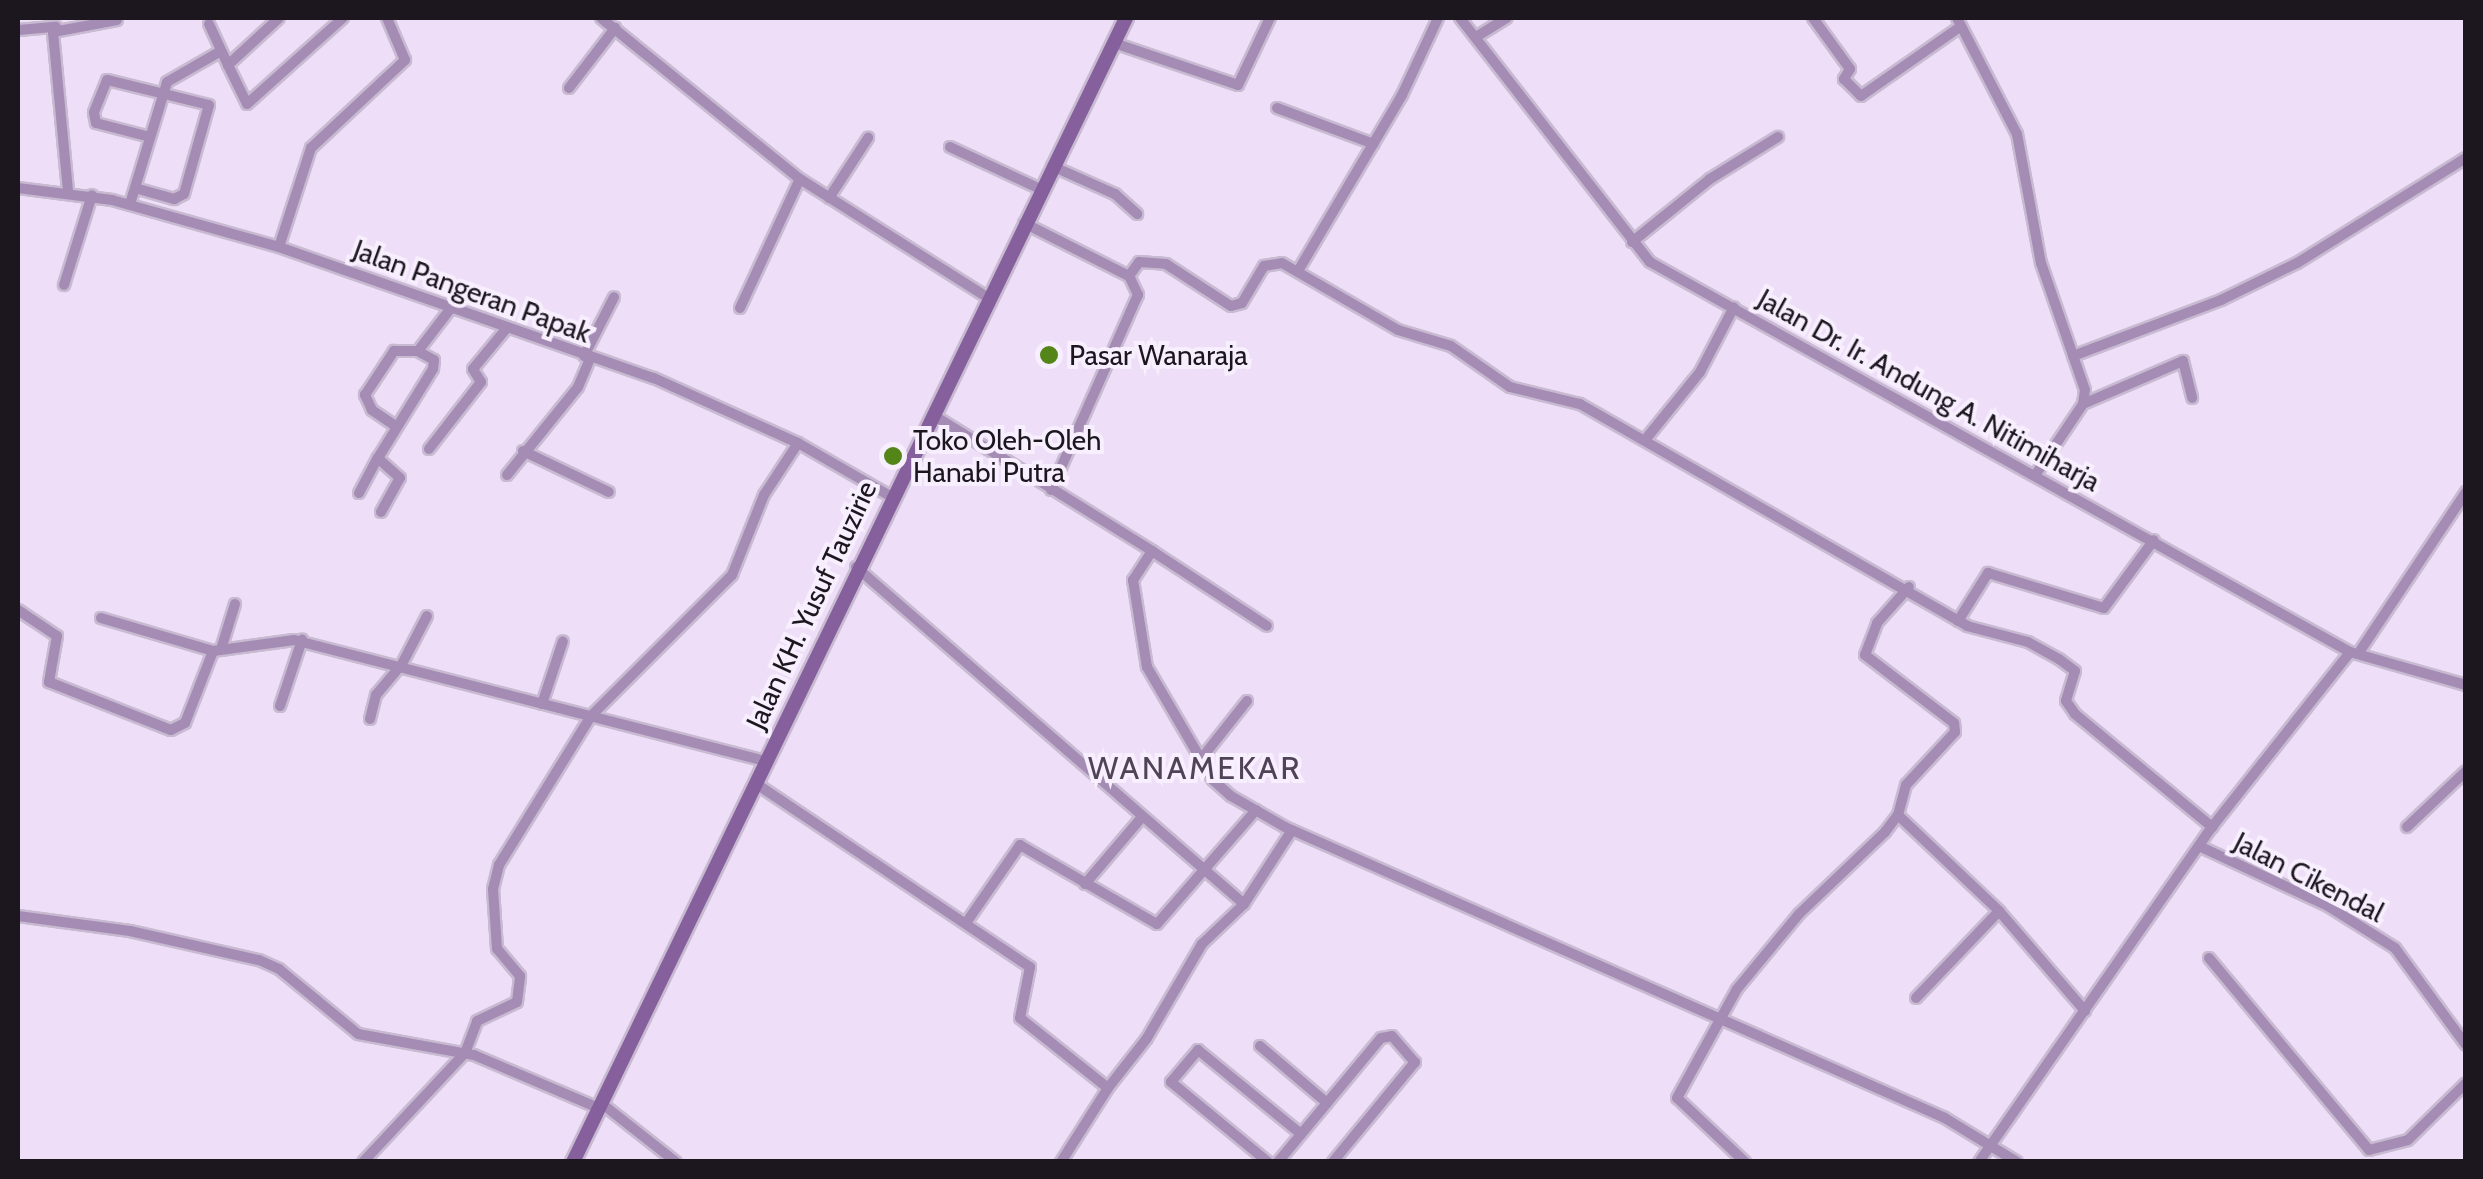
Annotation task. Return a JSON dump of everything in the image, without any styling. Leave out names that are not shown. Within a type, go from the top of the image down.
[{"type":"main road","name":"Jalan KH. Yusuf Tauzirie","points":[[573,1162],[890,496],[1126,18]]},
{"type":"street","points":[[228,64],[279,18]]},
{"type":"street","points":[[210,20],[248,104],[343,18]]},
{"type":"street","points":[[280,247],[311,148],[404,60],[387,18]]},
{"type":"street","points":[[601,18],[800,180],[988,296]]},
{"type":"street","points":[[1114,43],[1238,85],[1270,18]]},
{"type":"street","points":[[1298,272],[1374,144],[1438,18]]},
{"type":"street","name":"Jalan Dr. Ir. Andung A. Nitimiharja","points":[[1460,18],[1650,262],[2354,653],[2466,685]]},
{"type":"street","points":[[1476,37],[1506,18]]},
{"type":"street","points":[[1812,18],[1850,69],[1844,80],[1861,96],[1958,22],[2016,134],[2041,263],[2073,356],[2083,404]]},
{"type":"street","points":[[18,30],[118,20]]},
{"type":"street","points":[[56,27],[68,191]]},
{"type":"street","points":[[568,88],[615,28]]},
{"type":"street","points":[[130,204],[164,93],[175,76],[221,51]]},
{"type":"street","points":[[135,188],[174,199],[186,188],[208,105],[115,78],[100,90],[94,112],[100,128],[150,137]]},
{"type":"street","points":[[1276,108],[1374,144]]},
{"type":"street","points":[[829,198],[868,138]]},
{"type":"street","points":[[1632,242],[1710,179],[1778,138]]},
{"type":"street","points":[[950,147],[1040,189]]},
{"type":"street","points":[[2073,356],[2220,300],[2298,263],[2466,158]]},
{"type":"street","points":[[1052,166],[1116,194],[1137,214]]},
{"type":"street","points":[[740,308],[800,180]]},
{"type":"street","name":"Jalan Pangeran Papak","points":[[18,188],[92,195],[280,247],[690,392],[798,443],[890,496]]},
{"type":"street","points":[[64,285],[92,195]]},
{"type":"street","points":[[1023,223],[1129,276],[1138,295],[1051,490]]},
{"type":"street","points":[[1129,276],[1139,262],[1155,260],[1236,306],[1269,263],[1298,272],[1398,330],[1451,346],[1510,388],[1563,397],[1909,587],[1984,634],[2028,642],[2073,669],[2066,701],[2075,714],[2212,827]]},
{"type":"street","points":[[507,475],[578,387],[614,298]]},
{"type":"street","points":[[1646,440],[1700,372],[1734,307]]},
{"type":"street","points":[[418,351],[451,308]]},
{"type":"street","points":[[429,449],[481,382],[472,369],[506,328]]},
{"type":"street","points":[[359,494],[394,426],[434,366],[418,351],[394,351],[365,394],[372,410],[394,426]]},
{"type":"street","points":[[2036,474],[2083,404],[2181,361],[2192,398]]},
{"type":"street","points":[[933,415],[1267,626]]},
{"type":"street","points":[[363,1162],[465,1053],[477,1021],[510,1009],[520,995],[518,973],[498,948],[494,878],[591,716],[732,574],[764,495],[798,443]]},
{"type":"street","points":[[523,451],[609,492]]},
{"type":"street","points":[[378,458],[400,478],[381,512]]},
{"type":"street","points":[[1978,1162],[2212,827],[2354,653],[2466,492]]},
{"type":"street","points":[[1958,620],[1988,573],[2104,608],[2154,540]]},
{"type":"street","points":[[1152,551],[1133,580],[1147,668],[1217,785],[1292,830],[1724,1018],[1990,1142],[2018,1162]]},
{"type":"street","points":[[856,567],[1244,904]]},
{"type":"street","points":[[1745,1162],[1676,1102],[1768,950],[1898,814],[1906,785],[1955,728],[1865,655],[1877,624],[1909,587]]},
{"type":"street","points":[[18,610],[57,636],[47,672],[52,685],[171,730],[185,724],[234,604]]},
{"type":"street","points":[[370,719],[376,695],[402,664],[427,616]]},
{"type":"street","points":[[101,618],[218,648],[302,640],[765,761]]},
{"type":"street","points":[[280,706],[302,640]]},
{"type":"street","points":[[542,704],[563,641]]},
{"type":"street","points":[[1201,759],[1247,701]]},
{"type":"street","points":[[2407,827],[2466,772]]},
{"type":"street","points":[[756,783],[1032,970],[1019,1002],[1024,1023],[1108,1088]]},
{"type":"street","points":[[966,922],[1020,844],[1155,924],[1256,810]]},
{"type":"street","points":[[1898,814],[1999,911],[2084,1011]]},
{"type":"street","points":[[1085,884],[1142,817]]},
{"type":"street","points":[[1062,1162],[1108,1088],[1147,1038],[1202,944],[1244,904],[1292,830]]},
{"type":"street","name":"Jalan Cikendal","points":[[2201,847],[2328,906],[2395,948],[2466,1044]]},
{"type":"street","points":[[1916,998],[1999,911]]},
{"type":"street","points":[[18,916],[130,930],[258,960],[280,969],[358,1034],[465,1053],[599,1106],[676,1162]]},
{"type":"street","points":[[2209,958],[2370,1150],[2408,1140],[2466,1083]]},
{"type":"street","points":[[1278,1162],[1386,1035],[1415,1056],[1333,1162]]},
{"type":"street","points":[[1260,1046],[1328,1102]]},
{"type":"street","points":[[1268,1162],[1172,1082],[1198,1050],[1301,1134]]},
{"type":"place","name":"Pasar Wanaraja","points":[[1049,355]]},
{"type":"place","name":"Toko Oleh-Oleh Hanabi Putra","points":[[893,456]]},
{"type":"district","name":"WANAMEKAR","points":[[1195,768]]}]
